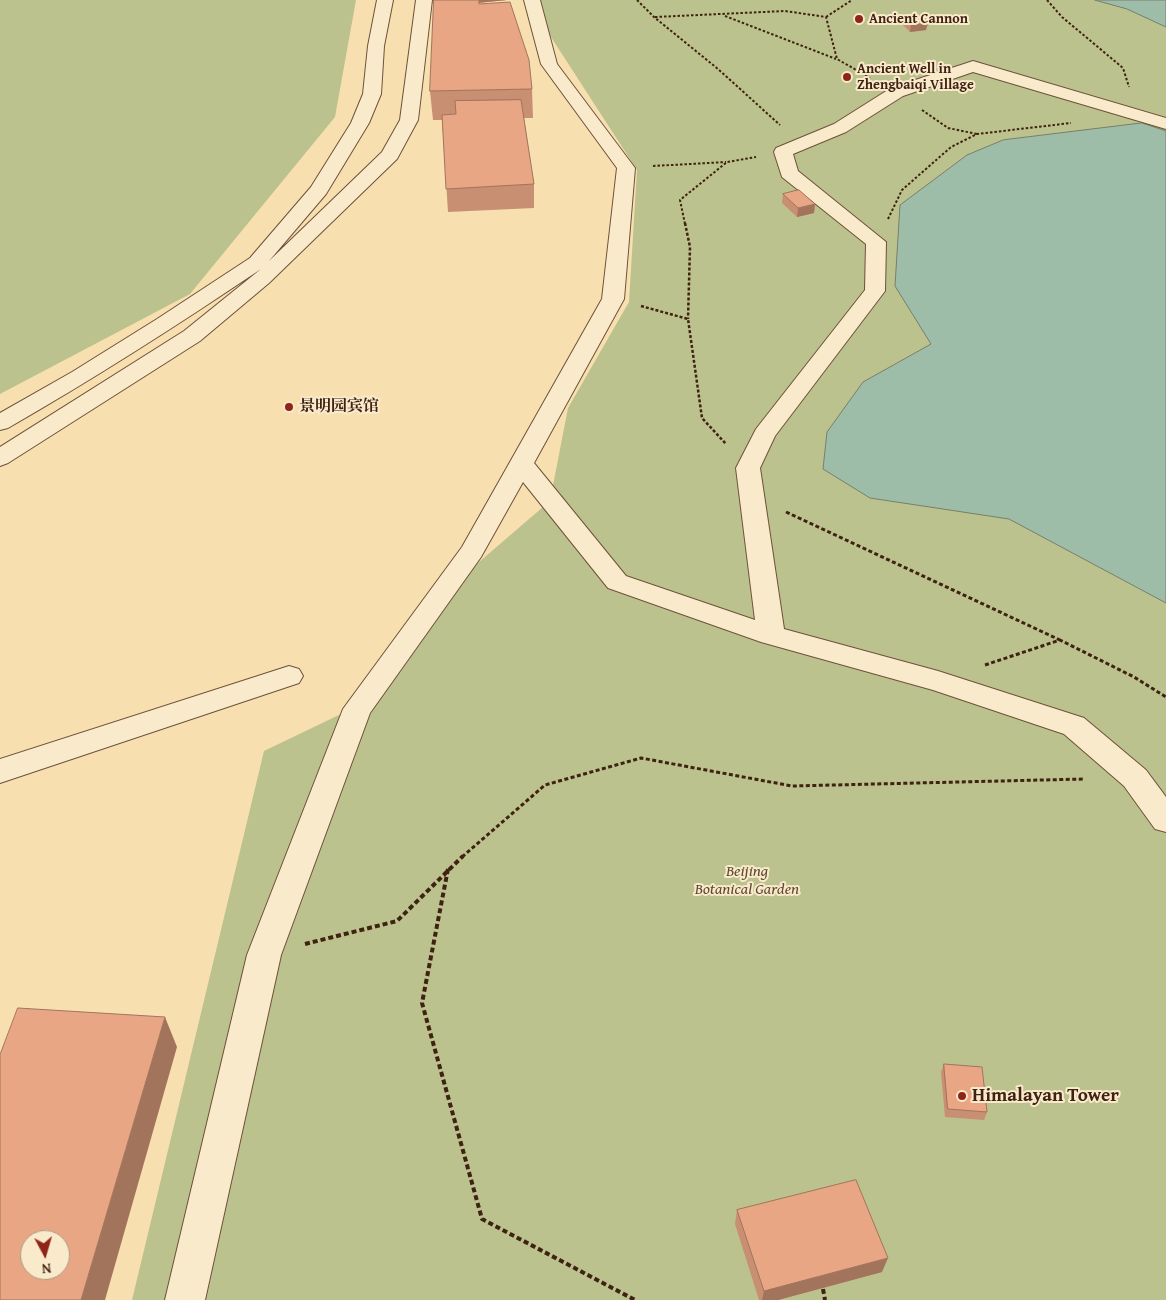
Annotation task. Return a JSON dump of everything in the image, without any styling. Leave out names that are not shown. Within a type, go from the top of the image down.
[{"type":"street","points":[[0,423],[80,377],[157,329],[257,262],[319,190],[360,123],[372,94],[376,46],[384,0]]},
{"type":"street","points":[[0,458],[192,336],[262,279],[390,155],[409,120],[424,0]]},
{"type":"street","points":[[185,1300],[264,955],[357,709],[472,552],[613,299],[626,168],[549,64],[532,0]]},
{"type":"street","points":[[771,635],[748,468],[764,434],[875,291],[876,242],[789,173],[782,152],[840,128],[897,92],[973,66],[1166,124]]},
{"type":"street","points":[[522,464],[617,582],[771,635],[938,681],[1074,726],[1135,778],[1166,820]]},
{"type":"street","points":[[0,771],[288,676]]},
{"type":"path","points":[[626,168],[727,162],[782,152],[780,123],[637,0]]},
{"type":"path","points":[[654,16],[723,15],[785,11],[826,17],[852,0]]},
{"type":"path","points":[[1047,0],[1062,17],[1124,68],[1137,115]]},
{"type":"path","points":[[723,15],[836,59],[897,92],[948,128],[978,134],[1072,123]]},
{"type":"path","points":[[826,17],[836,59]]},
{"type":"path","points":[[876,242],[902,190],[951,147],[978,134]]},
{"type":"path","points":[[727,162],[680,200],[690,247],[688,319],[702,418],[748,468]]},
{"type":"path","points":[[613,299],[688,319]]},
{"type":"path","points":[[752,496],[1060,640],[1134,677],[1166,697]]},
{"type":"path","points":[[938,681],[1060,640]]},
{"type":"path","points":[[264,955],[397,921],[448,869],[545,785],[641,758],[792,786],[1135,778]]},
{"type":"path","points":[[448,869],[422,1003],[482,1219],[635,1300]]},
{"type":"path","points":[[823,1288],[825,1300]]},
{"type":"green space","points":[[0,0],[356,0],[335,117],[190,294],[0,394]]},
{"type":"green space","name":"Beijing Botanical Garden","points":[[527,0],[1166,0],[1166,1300],[132,1300],[264,751],[341,714],[429,605],[550,501],[568,408],[629,302],[637,170]]},
{"type":"shaded area","points":[[1095,0],[1166,0],[1166,27],[1127,9]]},
{"type":"shaded area","points":[[1142,123],[1166,131],[1166,603],[1009,519],[870,498],[823,469],[827,432],[863,382],[931,344],[895,286],[900,205],[967,155],[1003,140]]},
{"type":"building","points":[[434,0],[479,0],[479,4],[510,2],[529,60],[532,89],[430,91]]},
{"type":"building","points":[[921,16],[928,23],[911,25],[904,18]]},
{"type":"building","points":[[521,100],[534,184],[446,189],[442,115],[456,114],[455,101]]},
{"type":"building","points":[[799,190],[815,204],[798,208],[783,194]]},
{"type":"building","points":[[18,1008],[165,1017],[81,1300],[0,1300],[0,1055]]},
{"type":"building","name":"Himalayan Tower","points":[[944,1064],[982,1067],[987,1112],[948,1109]]},
{"type":"building","points":[[856,1180],[888,1258],[764,1291],[737,1210]]},
{"type":"place","name":"Ancient Cannon","points":[[859,19]]},
{"type":"place","name":"Ancient Well in Zhengbaiqi Village","points":[[847,77]]},
{"type":"place","name":"景明园宾馆","points":[[289,407]]},
{"type":"place","name":"Himalayan Tower","points":[[962,1096]]}]
